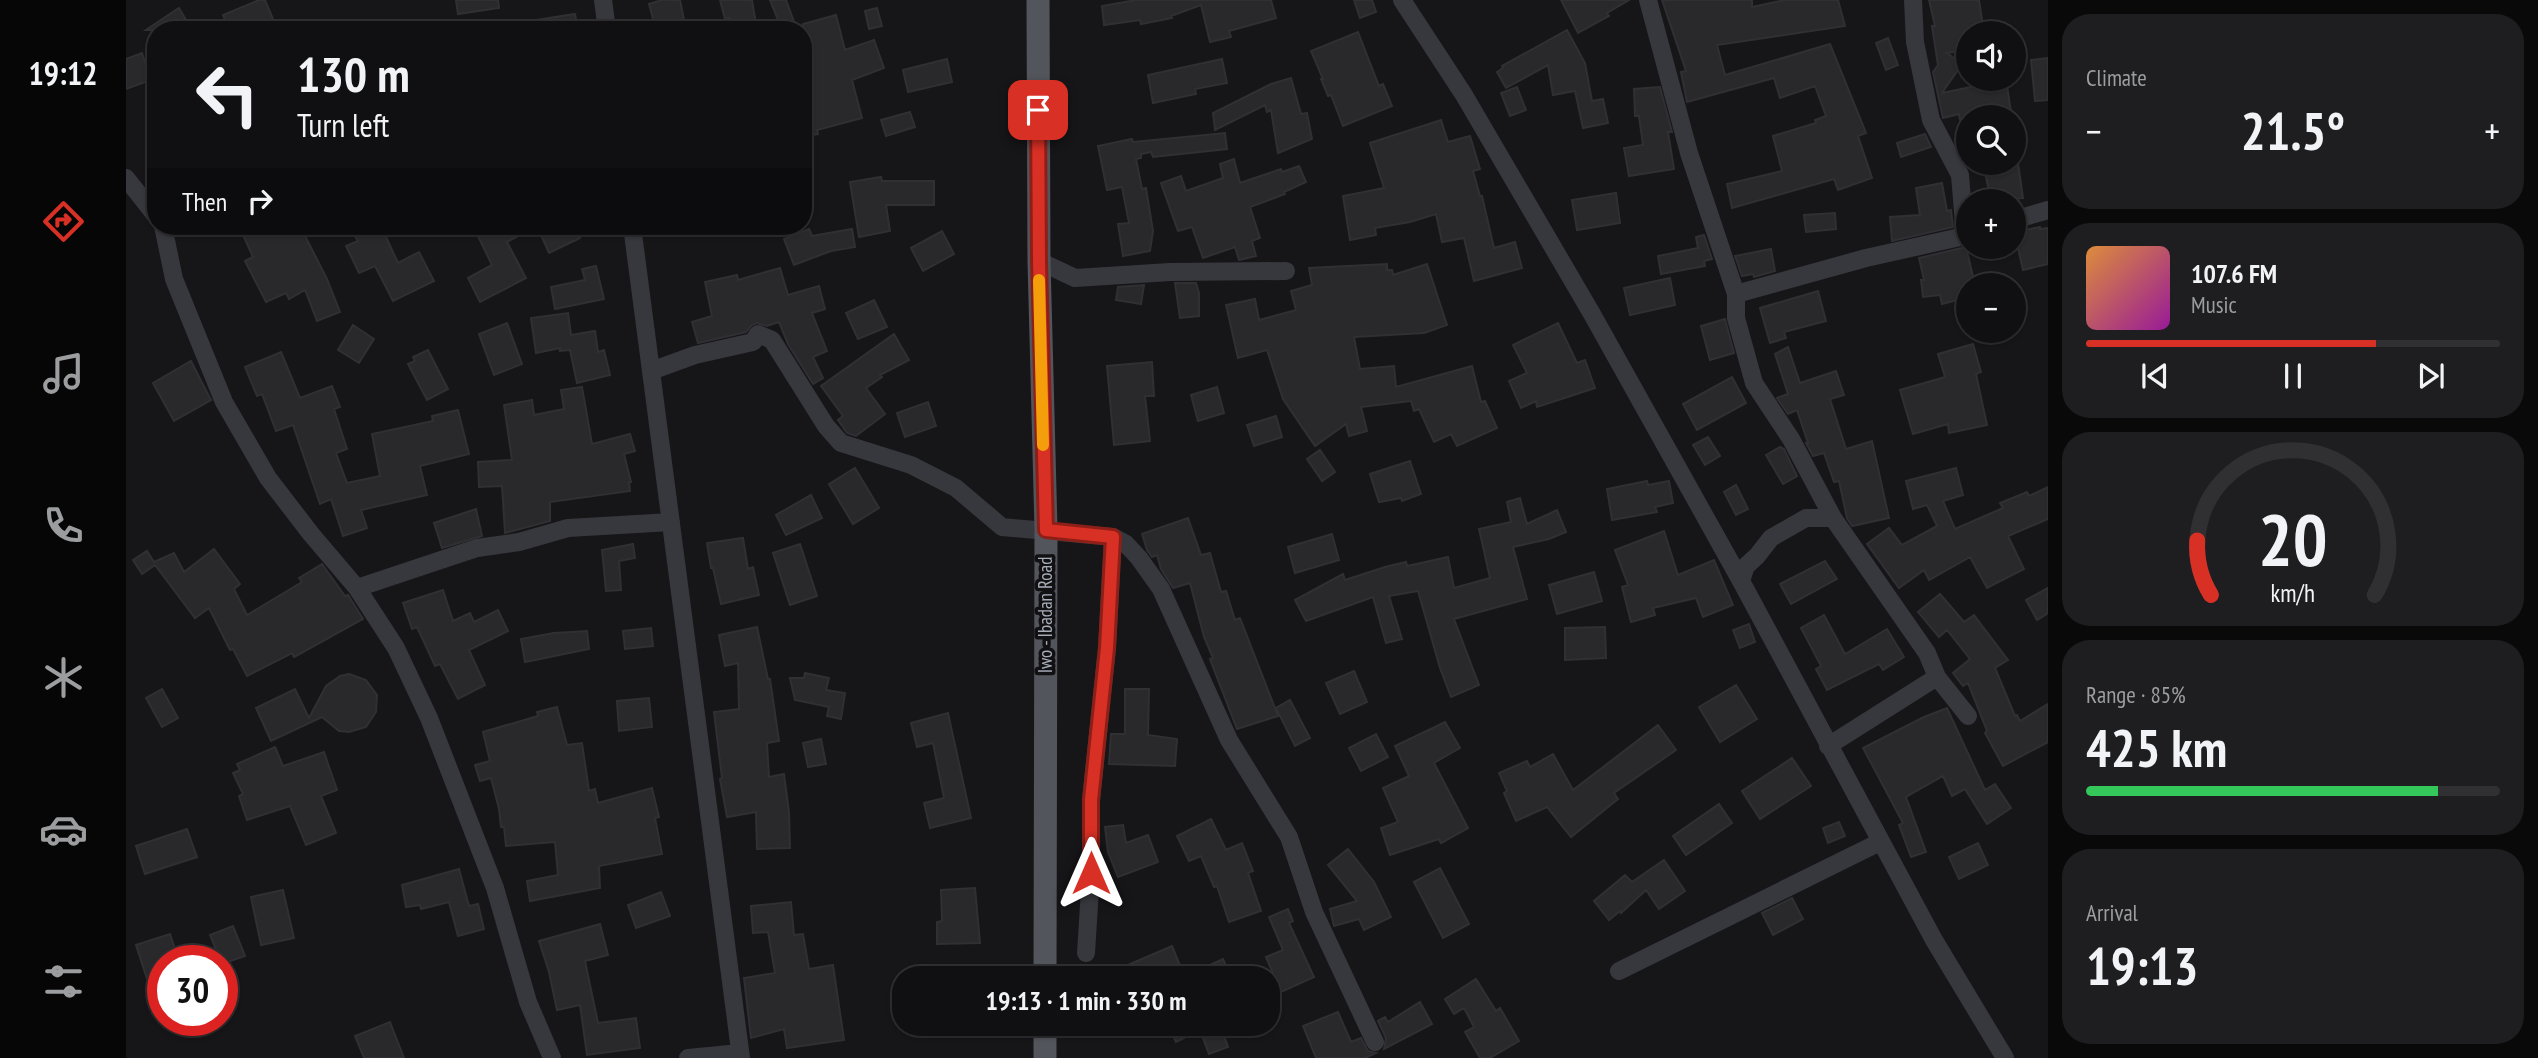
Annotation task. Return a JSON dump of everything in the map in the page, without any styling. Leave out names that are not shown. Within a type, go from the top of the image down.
[{"type":"main road","name":"Iwo - Ibadan Road","points":[[1038,0],[1039,261],[1046,530],[1045,966]]},
{"type":"main road","points":[[1045,1036],[1045,1058]]},
{"type":"street","points":[[603,0],[606,21]]},
{"type":"street","points":[[1402,0],[1464,95],[1586,302],[1741,581],[1934,940],[2005,1058]]},
{"type":"street","points":[[1648,0],[1689,153],[1736,295],[1736,318],[1754,383],[1791,439],[1833,518],[1927,653],[1937,677],[1968,716]]},
{"type":"street","points":[[1913,0],[1915,42],[1931,120],[1960,175],[1962,189]]},
{"type":"street","points":[[126,177],[147,204]]},
{"type":"street","points":[[2026,216],[2048,210]]},
{"type":"street","points":[[165,235],[174,279],[224,402],[268,478],[311,534],[358,587],[396,648],[429,718],[490,875],[528,1002],[552,1058]]},
{"type":"street","points":[[633,235],[740,1056],[688,1058]]},
{"type":"street","points":[[1736,295],[1866,258],[1956,238]]},
{"type":"street","points":[[1039,261],[1075,278],[1170,272],[1286,271]]},
{"type":"street","points":[[651,371],[695,355],[753,342],[758,334],[772,340],[826,426],[841,443],[911,465],[956,488],[1002,527],[1113,537],[1126,544],[1161,589],[1229,740],[1289,837],[1314,912],[1375,1042]]},
{"type":"street","points":[[1741,581],[1746,566],[1771,538],[1806,518],[1833,518]]},
{"type":"street","points":[[358,587],[477,548],[519,542],[568,528],[671,522]]},
{"type":"street","points":[[1086,953],[1091,873],[1091,800],[1107,648],[1113,537]]},
{"type":"street","points":[[1828,746],[1937,677]]},
{"type":"street","points":[[1619,971],[1880,842]]},
{"type":"building","points":[[265,0],[274,21],[225,21],[223,15]]},
{"type":"building","points":[[456,0],[498,0],[499,8],[458,14]]},
{"type":"building","points":[[662,0],[680,0],[684,21],[654,21],[649,4]]},
{"type":"building","points":[[720,0],[752,0],[756,21],[725,19]]},
{"type":"building","points":[[770,0],[786,0],[794,21],[778,21]]},
{"type":"building","points":[[1136,0],[1271,0],[1276,18],[1229,31],[1231,37],[1210,42],[1201,5],[1171,16],[1172,18],[1141,24],[1140,20],[1104,25],[1102,6]]},
{"type":"building","points":[[1354,0],[1372,0],[1376,12],[1360,18]]},
{"type":"building","points":[[1561,0],[1629,0],[1607,13],[1609,16],[1578,33]]},
{"type":"building","points":[[1662,0],[1752,0],[1752,7],[1785,0],[1838,0],[1845,26],[1717,45],[1725,75],[1830,44],[1866,133],[1858,136],[1872,178],[1838,190],[1834,179],[1732,208],[1727,184],[1782,171],[1773,136],[1816,123],[1815,120],[1826,116],[1815,86],[1780,98],[1774,78],[1687,102],[1681,72],[1686,71]]},
{"type":"building","points":[[1929,0],[1979,0],[1982,21],[1956,21],[1956,52],[1947,53],[1956,60],[1956,73],[1942,93],[1956,90],[2008,91],[2010,105],[1956,105],[1956,115],[1943,118],[1933,72],[1938,65],[1932,26],[1935,26]]},
{"type":"building","points":[[179,8],[187,21],[160,21]]},
{"type":"building","points":[[877,8],[882,26],[869,29],[865,11]]},
{"type":"building","points":[[575,14],[576,21],[530,21]]},
{"type":"building","points":[[836,15],[845,50],[874,40],[884,68],[852,80],[862,118],[817,130],[818,134],[812,135],[812,22]]},
{"type":"building","points":[[1567,30],[1585,63],[1592,101],[1603,99],[1608,123],[1583,128],[1575,91],[1553,95],[1548,65],[1506,88],[1497,72],[1502,66]]},
{"type":"building","points":[[1358,32],[1379,86],[1383,84],[1392,106],[1343,126],[1311,51]]},
{"type":"building","points":[[1888,38],[1898,65],[1886,70],[1876,43]]},
{"type":"building","points":[[142,53],[147,68],[147,81],[126,89],[126,59]]},
{"type":"building","points":[[2048,58],[2048,100],[2035,101],[2031,60]]},
{"type":"building","points":[[947,59],[952,82],[908,92],[903,70]]},
{"type":"building","points":[[1222,59],[1227,83],[1195,89],[1196,94],[1153,103],[1148,75]]},
{"type":"building","points":[[1291,78],[1301,114],[1307,113],[1312,139],[1278,153],[1271,110],[1267,112],[1265,105],[1215,130],[1213,113],[1271,84]]},
{"type":"building","points":[[1517,87],[1526,110],[1510,116],[1501,93]]},
{"type":"building","points":[[1660,87],[1672,132],[1668,132],[1674,169],[1629,176],[1624,148],[1643,145],[1639,116],[1635,116],[1634,89]]},
{"type":"building","points":[[910,112],[915,127],[886,136],[881,120]]},
{"type":"building","points":[[1441,120],[1448,142],[1470,136],[1480,169],[1473,171],[1482,196],[1494,248],[1515,242],[1522,268],[1474,281],[1464,238],[1442,242],[1436,214],[1375,228],[1376,235],[1350,240],[1343,196],[1384,188],[1370,143]]},
{"type":"building","points":[[1225,133],[1227,149],[1153,157],[1151,152],[1141,154],[1141,158],[1136,159],[1142,189],[1146,188],[1153,231],[1150,251],[1123,256],[1118,224],[1129,223],[1122,187],[1107,190],[1098,146],[1132,139],[1133,142]]},
{"type":"building","points":[[1925,134],[1931,147],[1901,157],[1897,143]]},
{"type":"building","points":[[1234,159],[1240,183],[1281,169],[1282,172],[1299,166],[1306,182],[1284,192],[1285,194],[1250,207],[1260,238],[1252,241],[1256,256],[1239,260],[1235,247],[1203,258],[1192,227],[1178,231],[1161,183],[1181,176],[1186,191],[1223,178],[1220,164]]},
{"type":"building","points":[[1986,175],[2020,175],[2022,189],[1988,189]]},
{"type":"building","points":[[881,177],[882,181],[934,181],[934,205],[886,205],[890,231],[859,237],[850,182]]},
{"type":"building","points":[[1942,183],[1947,211],[1951,210],[1953,227],[1892,241],[1890,217],[1920,215],[1916,188]]},
{"type":"building","points":[[1616,193],[1620,223],[1577,230],[1572,200]]},
{"type":"building","points":[[1835,213],[1836,229],[1806,232],[1804,215]]},
{"type":"building","points":[[2048,228],[2048,264],[2023,270],[2020,259],[2026,259],[2026,230]]},
{"type":"building","points":[[852,229],[855,247],[831,251],[794,265],[784,239],[794,235],[812,236]]},
{"type":"building","points":[[942,231],[954,254],[923,271],[911,248]]},
{"type":"building","points":[[243,235],[305,235],[340,312],[317,321],[305,290],[289,299],[286,293],[266,302],[245,261],[253,257]]},
{"type":"building","points":[[354,235],[385,235],[398,263],[419,252],[434,281],[393,301],[375,266],[359,273],[346,246],[358,241]]},
{"type":"building","points":[[477,235],[520,235],[507,242],[526,278],[480,302],[468,278],[492,265]]},
{"type":"building","points":[[541,235],[578,235],[580,238],[549,253]]},
{"type":"building","points":[[1704,235],[1712,259],[1704,261],[1705,266],[1661,274],[1658,256],[1698,248],[1696,237]]},
{"type":"building","points":[[1771,249],[1775,271],[1754,277],[1753,274],[1742,276],[1735,256]]},
{"type":"building","points":[[1956,249],[1956,259],[1969,259],[1972,273],[1956,273],[1956,300],[1942,304],[1940,295],[1923,297],[1921,280],[1924,280],[1919,258]]},
{"type":"building","points":[[1387,264],[1387,270],[1392,270],[1393,275],[1427,264],[1447,325],[1424,333],[1354,337],[1360,369],[1394,366],[1396,387],[1472,366],[1481,402],[1485,401],[1497,428],[1457,446],[1451,434],[1434,442],[1419,409],[1414,411],[1411,401],[1361,407],[1367,431],[1349,436],[1346,424],[1315,446],[1283,399],[1267,350],[1238,358],[1226,305],[1255,299],[1259,320],[1296,310],[1291,291],[1312,285],[1309,268]]},
{"type":"building","points":[[596,266],[604,299],[555,309],[551,287],[585,280],[582,269]]},
{"type":"building","points":[[780,268],[788,295],[819,286],[825,309],[812,313],[827,351],[813,357],[823,378],[813,384],[788,344],[779,322],[767,326],[757,323],[746,332],[698,343],[692,322],[712,316],[705,282],[737,275],[738,280]]},
{"type":"building","points":[[1670,278],[1675,305],[1630,315],[1624,288]]},
{"type":"building","points":[[1175,283],[1196,283],[1199,316],[1180,318]]},
{"type":"building","points":[[1144,285],[1141,304],[1116,300],[1118,287]]},
{"type":"building","points":[[1818,291],[1826,321],[1784,332],[1786,338],[1770,343],[1760,308]]},
{"type":"building","points":[[874,300],[887,327],[858,339],[846,313]]},
{"type":"building","points":[[568,313],[571,335],[595,331],[598,352],[604,350],[610,375],[577,383],[570,350],[560,351],[560,348],[536,353],[531,318]]},
{"type":"building","points":[[1725,319],[1734,353],[1710,360],[1701,326]]},
{"type":"building","points":[[507,323],[522,364],[494,375],[479,334]]},
{"type":"building","points":[[1558,323],[1577,363],[1585,360],[1595,388],[1537,407],[1536,401],[1521,408],[1509,381],[1527,373],[1513,345]]},
{"type":"building","points":[[353,325],[374,339],[359,363],[338,350]]},
{"type":"building","points":[[894,334],[909,360],[880,375],[882,377],[866,388],[885,414],[856,436],[847,433],[838,420],[843,416],[821,386]]},
{"type":"building","points":[[1973,344],[1981,372],[1976,374],[1987,425],[1949,433],[1948,424],[1913,434],[1900,390],[1945,377],[1938,354]]},
{"type":"building","points":[[1788,347],[1800,383],[1836,371],[1844,395],[1830,399],[1846,449],[1872,441],[1889,518],[1852,526],[1847,518],[1839,481],[1834,482],[1824,453],[1813,456],[1806,443],[1797,410],[1788,414],[1777,398],[1788,394],[1775,354]]},
{"type":"building","points":[[428,350],[448,389],[427,400],[408,364],[415,361],[413,357]]},
{"type":"building","points":[[281,352],[300,398],[332,386],[340,407],[334,409],[347,449],[336,453],[347,483],[380,476],[372,434],[433,421],[432,416],[458,410],[469,454],[420,466],[427,495],[361,510],[367,528],[343,536],[331,499],[320,504],[293,425],[276,431],[262,394],[257,396],[245,367]]},
{"type":"building","points":[[191,361],[211,400],[174,421],[153,383]]},
{"type":"building","points":[[1152,362],[1154,396],[1145,396],[1150,441],[1114,445],[1107,366]]},
{"type":"building","points":[[1732,377],[1746,403],[1697,430],[1683,404]]},
{"type":"building","points":[[582,387],[592,444],[630,434],[635,451],[624,454],[631,482],[630,491],[550,502],[550,521],[505,533],[502,486],[479,487],[478,462],[512,460],[504,405],[532,400],[534,415],[564,409],[561,390]]},
{"type":"building","points":[[1217,387],[1224,413],[1198,421],[1191,395]]},
{"type":"building","points":[[928,402],[936,426],[905,437],[897,413]]},
{"type":"building","points":[[1276,416],[1282,437],[1254,446],[1247,425]]},
{"type":"building","points":[[1708,437],[1720,456],[1705,465],[1693,445]]},
{"type":"building","points":[[1780,447],[1784,449],[1797,476],[1783,484],[1766,455]]},
{"type":"building","points":[[1320,450],[1335,472],[1322,481],[1307,459]]},
{"type":"building","points":[[1410,461],[1421,494],[1402,501],[1401,498],[1379,502],[1370,474]]},
{"type":"building","points":[[855,468],[879,508],[853,524],[829,484]]},
{"type":"building","points":[[1956,468],[1963,495],[1943,501],[1955,529],[2003,508],[2000,503],[2027,492],[2029,496],[2048,487],[2048,519],[2008,536],[2024,569],[1987,588],[1970,557],[1929,580],[1924,570],[1899,588],[1867,544],[1889,528],[1902,545],[1937,526],[1927,505],[1913,509],[1906,481]]},
{"type":"building","points":[[1647,481],[1648,485],[1669,481],[1673,503],[1655,507],[1657,512],[1612,520],[1607,489]]},
{"type":"building","points":[[1736,485],[1748,509],[1736,515],[1724,492]]},
{"type":"building","points":[[811,495],[822,518],[786,535],[776,515]]},
{"type":"building","points":[[1520,498],[1527,524],[1557,510],[1566,532],[1549,539],[1513,547],[1527,599],[1454,619],[1479,685],[1451,697],[1418,591],[1389,596],[1402,639],[1386,643],[1373,597],[1306,621],[1295,600],[1343,574],[1345,580],[1406,562],[1407,566],[1448,557],[1454,588],[1490,578],[1479,529],[1511,522],[1507,502]]},
{"type":"building","points":[[476,509],[482,536],[442,548],[434,523]]},
{"type":"building","points":[[1188,518],[1201,555],[1210,553],[1221,592],[1226,591],[1235,620],[1240,618],[1278,716],[1237,729],[1210,659],[1213,658],[1204,637],[1190,583],[1173,588],[1161,569],[1157,555],[1152,557],[1147,550],[1142,534]]},
{"type":"building","points":[[1664,531],[1678,575],[1714,560],[1733,605],[1703,617],[1696,598],[1653,608],[1655,615],[1631,622],[1622,587],[1628,585],[1615,550]]},
{"type":"building","points":[[1332,534],[1339,560],[1295,573],[1288,547]]},
{"type":"building","points":[[743,538],[748,569],[753,567],[759,595],[721,604],[707,543]]},
{"type":"building","points":[[633,544],[635,558],[619,561],[621,590],[606,591],[602,550]]},
{"type":"building","points":[[800,544],[817,596],[790,605],[773,553]]},
{"type":"building","points":[[214,549],[240,584],[234,589],[247,615],[302,582],[299,578],[322,564],[345,596],[348,595],[363,619],[294,657],[292,653],[247,676],[233,649],[230,650],[209,608],[195,618],[155,565],[142,574],[133,560],[147,551],[154,562],[174,553],[184,572]]},
{"type":"building","points":[[1825,561],[1837,579],[1791,604],[1780,584]]},
{"type":"building","points":[[1594,572],[1602,601],[1557,614],[1549,585]]},
{"type":"building","points":[[2048,588],[2048,613],[2037,620],[2026,600]]},
{"type":"building","points":[[443,590],[453,621],[470,613],[474,622],[498,610],[508,631],[469,650],[485,685],[458,699],[440,664],[435,666],[417,627],[412,629],[403,603]]},
{"type":"building","points":[[1940,594],[1964,622],[1974,615],[2008,660],[1995,668],[2015,716],[2017,715],[2020,721],[2048,704],[2048,742],[2003,766],[1985,733],[1987,731],[1968,683],[1963,686],[1953,673],[1970,659],[1947,630],[1939,637],[1918,612]]},
{"type":"building","points":[[1824,615],[1845,654],[1887,629],[1904,657],[1883,670],[1879,664],[1827,690],[1816,669],[1821,666],[1801,628]]},
{"type":"building","points":[[1749,624],[1755,642],[1740,648],[1733,630]]},
{"type":"building","points":[[757,627],[770,679],[779,741],[767,743],[769,777],[784,774],[790,848],[757,849],[756,812],[727,817],[720,779],[714,712],[739,709],[738,663],[725,666],[719,635]]},
{"type":"building","points":[[1605,627],[1606,658],[1565,660],[1565,628]]},
{"type":"building","points":[[651,628],[653,646],[625,649],[623,631]]},
{"type":"building","points":[[587,631],[589,649],[525,662],[521,639]]},
{"type":"building","points":[[1354,671],[1367,702],[1340,714],[1326,683]]},
{"type":"building","points":[[805,673],[829,678],[826,690],[845,693],[841,719],[827,716],[829,707],[795,700],[790,678],[804,678]]},
{"type":"building","points":[[349,674],[366,680],[377,695],[376,712],[366,727],[349,732],[339,731],[322,717],[271,741],[256,708],[295,689],[309,718],[326,686],[340,676]]},
{"type":"building","points":[[1736,685],[1757,719],[1720,742],[1699,707]]},
{"type":"building","points":[[162,689],[178,718],[162,727],[146,698]]},
{"type":"building","points":[[1125,689],[1149,689],[1148,735],[1177,739],[1175,766],[1109,764],[1111,734],[1125,734]]},
{"type":"building","points":[[649,698],[652,727],[619,731],[617,701]]},
{"type":"building","points":[[1290,700],[1310,738],[1295,746],[1276,708]]},
{"type":"building","points":[[557,707],[567,745],[582,743],[589,791],[595,789],[598,803],[652,788],[659,817],[655,818],[662,854],[599,866],[600,888],[530,901],[527,881],[558,875],[555,842],[506,846],[504,827],[501,827],[491,778],[480,781],[475,765],[490,761],[483,732],[538,716],[537,712]]},
{"type":"building","points":[[1947,708],[1985,790],[1995,784],[2011,808],[1987,824],[1965,789],[1952,796],[1943,776],[1906,797],[1926,852],[1911,857],[1899,825],[1903,823],[1863,748]]},
{"type":"building","points":[[948,713],[971,818],[930,828],[924,803],[944,798],[933,743],[917,747],[911,723]]},
{"type":"building","points":[[1445,722],[1460,748],[1434,763],[1468,828],[1441,843],[1439,839],[1390,855],[1381,828],[1398,822],[1383,788],[1409,776],[1395,746]]},
{"type":"building","points":[[1658,725],[1676,750],[1614,793],[1618,799],[1571,837],[1547,807],[1516,821],[1499,773],[1527,761],[1530,767],[1553,754],[1573,790]]},
{"type":"building","points":[[1376,734],[1388,757],[1361,771],[1349,748]]},
{"type":"building","points":[[821,739],[826,764],[808,767],[803,743]]},
{"type":"building","points":[[275,747],[283,766],[324,752],[337,790],[321,796],[336,833],[306,845],[290,806],[247,820],[239,796],[243,794],[233,773],[240,770],[237,764]]},
{"type":"building","points":[[1792,758],[1811,786],[1760,819],[1742,791]]},
{"type":"building","points":[[1719,804],[1732,823],[1686,855],[1673,836]]},
{"type":"building","points":[[1211,819],[1226,850],[1242,843],[1253,871],[1248,873],[1261,911],[1229,922],[1217,886],[1214,887],[1201,856],[1189,861],[1177,836]]},
{"type":"building","points":[[1839,822],[1845,836],[1828,843],[1823,828]]},
{"type":"building","points":[[1123,825],[1126,843],[1148,835],[1158,862],[1118,877],[1108,852],[1105,827]]},
{"type":"building","points":[[187,829],[197,857],[145,874],[136,846]]},
{"type":"building","points":[[1978,843],[1988,865],[1959,879],[1949,857]]},
{"type":"building","points":[[1348,849],[1374,882],[1391,917],[1364,930],[1359,919],[1334,926],[1330,909],[1357,901],[1328,865]]},
{"type":"building","points":[[1664,860],[1685,891],[1659,909],[1646,890],[1621,913],[1620,911],[1609,920],[1594,901],[1625,875],[1632,882]]},
{"type":"building","points":[[1440,868],[1469,924],[1443,938],[1414,882]]},
{"type":"building","points":[[459,869],[469,906],[478,904],[484,929],[458,936],[449,902],[421,909],[420,905],[406,907],[402,885]]},
{"type":"building","points":[[975,888],[980,943],[937,944],[937,922],[942,921],[941,890]]},
{"type":"building","points":[[283,890],[294,938],[261,945],[251,897]]},
{"type":"building","points":[[661,892],[670,916],[636,928],[628,905]]},
{"type":"building","points":[[1792,898],[1803,919],[1773,935],[1762,913]]},
{"type":"building","points":[[791,902],[794,935],[803,934],[809,969],[833,965],[844,1040],[787,1048],[784,1029],[751,1038],[744,978],[775,973],[768,932],[753,933],[751,906]]},
{"type":"building","points":[[1288,909],[1293,921],[1289,923],[1314,977],[1281,992],[1280,966],[1270,966],[1266,957],[1283,950],[1269,917]]},
{"type":"building","points":[[600,924],[608,955],[585,961],[598,1023],[636,1018],[640,1048],[587,1055],[580,1005],[557,1010],[539,941]]},
{"type":"building","points":[[233,926],[245,956],[238,958],[238,945],[214,945],[210,935]]},
{"type":"building","points":[[170,934],[174,945],[147,945],[147,979],[136,945]]},
{"type":"building","points":[[1172,946],[1180,966],[1110,966],[1128,965]]},
{"type":"building","points":[[1223,959],[1226,966],[1208,966]]},
{"type":"building","points":[[1476,979],[1496,1011],[1500,1008],[1519,1041],[1490,1058],[1480,1058],[1465,1032],[1474,1027],[1464,1008],[1454,1014],[1445,999]]},
{"type":"building","points":[[1420,1002],[1432,1024],[1384,1049],[1386,1038],[1378,1021],[1385,1017],[1388,1022]]},
{"type":"building","points":[[1338,1012],[1351,1042],[1361,1038],[1368,1051],[1376,1053],[1365,1058],[1316,1058],[1303,1026]]},
{"type":"building","points":[[390,1022],[404,1058],[364,1058],[355,1036]]},
{"type":"building","points":[[1173,1036],[1188,1036],[1176,1042]]},
{"type":"building","points":[[1202,1036],[1224,1036],[1228,1047],[1209,1054]]},
{"type":"slow traffic","points":[[1039,280],[1043,445]]},
{"type":"route","points":[[1038,110],[1046,530],[1113,537],[1107,648],[1091,800],[1091,873]]}]
